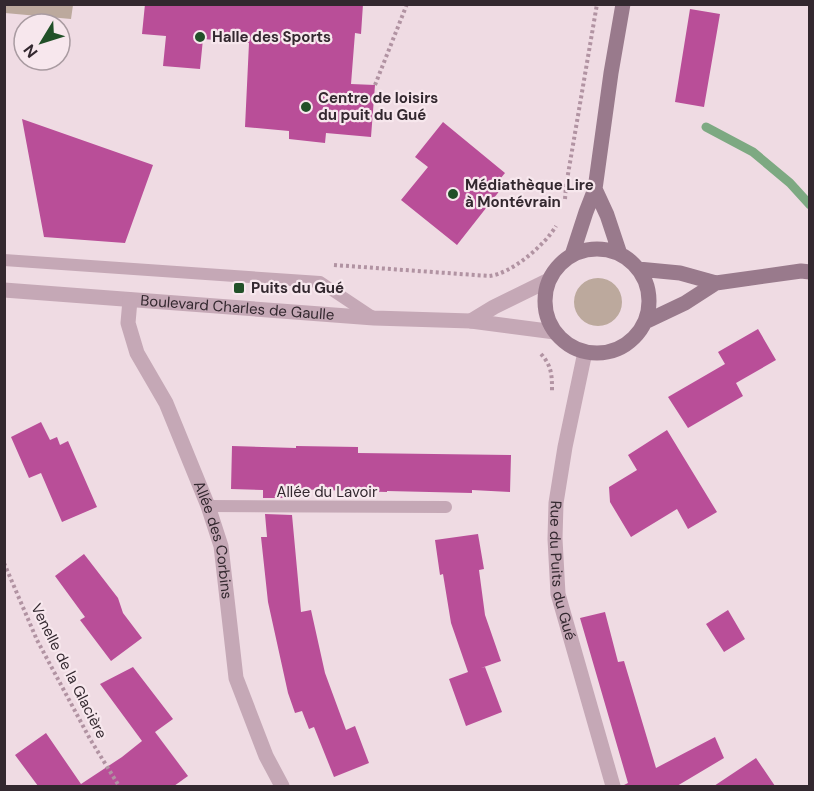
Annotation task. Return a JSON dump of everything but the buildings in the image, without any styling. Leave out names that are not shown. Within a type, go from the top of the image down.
[{"type":"main road","points":[[572,255],[595,189],[623,4]]},
{"type":"main road","points":[[595,189],[607,215],[620,254]]},
{"type":"main road","points":[[584,250],[608,250],[620,254],[638,268],[645,281],[649,295],[649,309],[645,322],[637,335],[626,345],[614,351],[585,352],[568,345],[555,333],[548,320],[545,293],[549,280],[558,266],[572,255],[584,250]]},
{"type":"main road","points":[[638,268],[680,273],[716,283],[801,271],[810,272]]},
{"type":"main road","points":[[645,322],[685,303],[716,283]]},
{"type":"street","points":[[471,321],[549,280]]},
{"type":"street","name":"Boulevard Charles de Gaulle","points":[[4,290],[374,318],[471,321],[555,333]]},
{"type":"street","name":"Allée des Corbins","points":[[130,300],[128,323],[137,353],[166,403],[208,506],[221,546],[236,678],[266,756],[282,786]]},
{"type":"street","name":"Rue du Puits du Gué","points":[[585,352],[564,447],[556,503],[558,594],[613,786]]},
{"type":"lane","points":[[4,260],[320,282],[374,318]]},
{"type":"lane","name":"Allée du Lavoir","points":[[208,506],[446,507]]},
{"type":"path","points":[[375,85],[407,4]]},
{"type":"path","points":[[565,202],[597,4]]},
{"type":"path","points":[[334,265],[497,275],[514,267],[533,252],[559,220]]},
{"type":"path","points":[[536,351],[544,356],[552,371],[552,397]]},
{"type":"path","name":"Venelle de la Glacière","points":[[4,563],[37,640],[90,740],[119,786]]},
{"type":"shaded area","points":[[4,5],[73,5],[72,12],[5,13]]},
{"type":"shaded area","points":[[598,278],[615,285],[622,302],[615,319],[598,326],[581,319],[574,302],[581,285]]},
{"type":"waterway","points":[[706,127],[753,152],[790,183],[810,205]]},
{"type":"place","name":"Halle des Sports","points":[[200,37]]},
{"type":"place","name":"Centre de loisirs du puit du Gué","points":[[306,107]]},
{"type":"place","name":"Médiathèque Lire à Montévrain","points":[[453,194]]},
{"type":"place","name":"Puits du Gué","points":[[239,288]]}]
